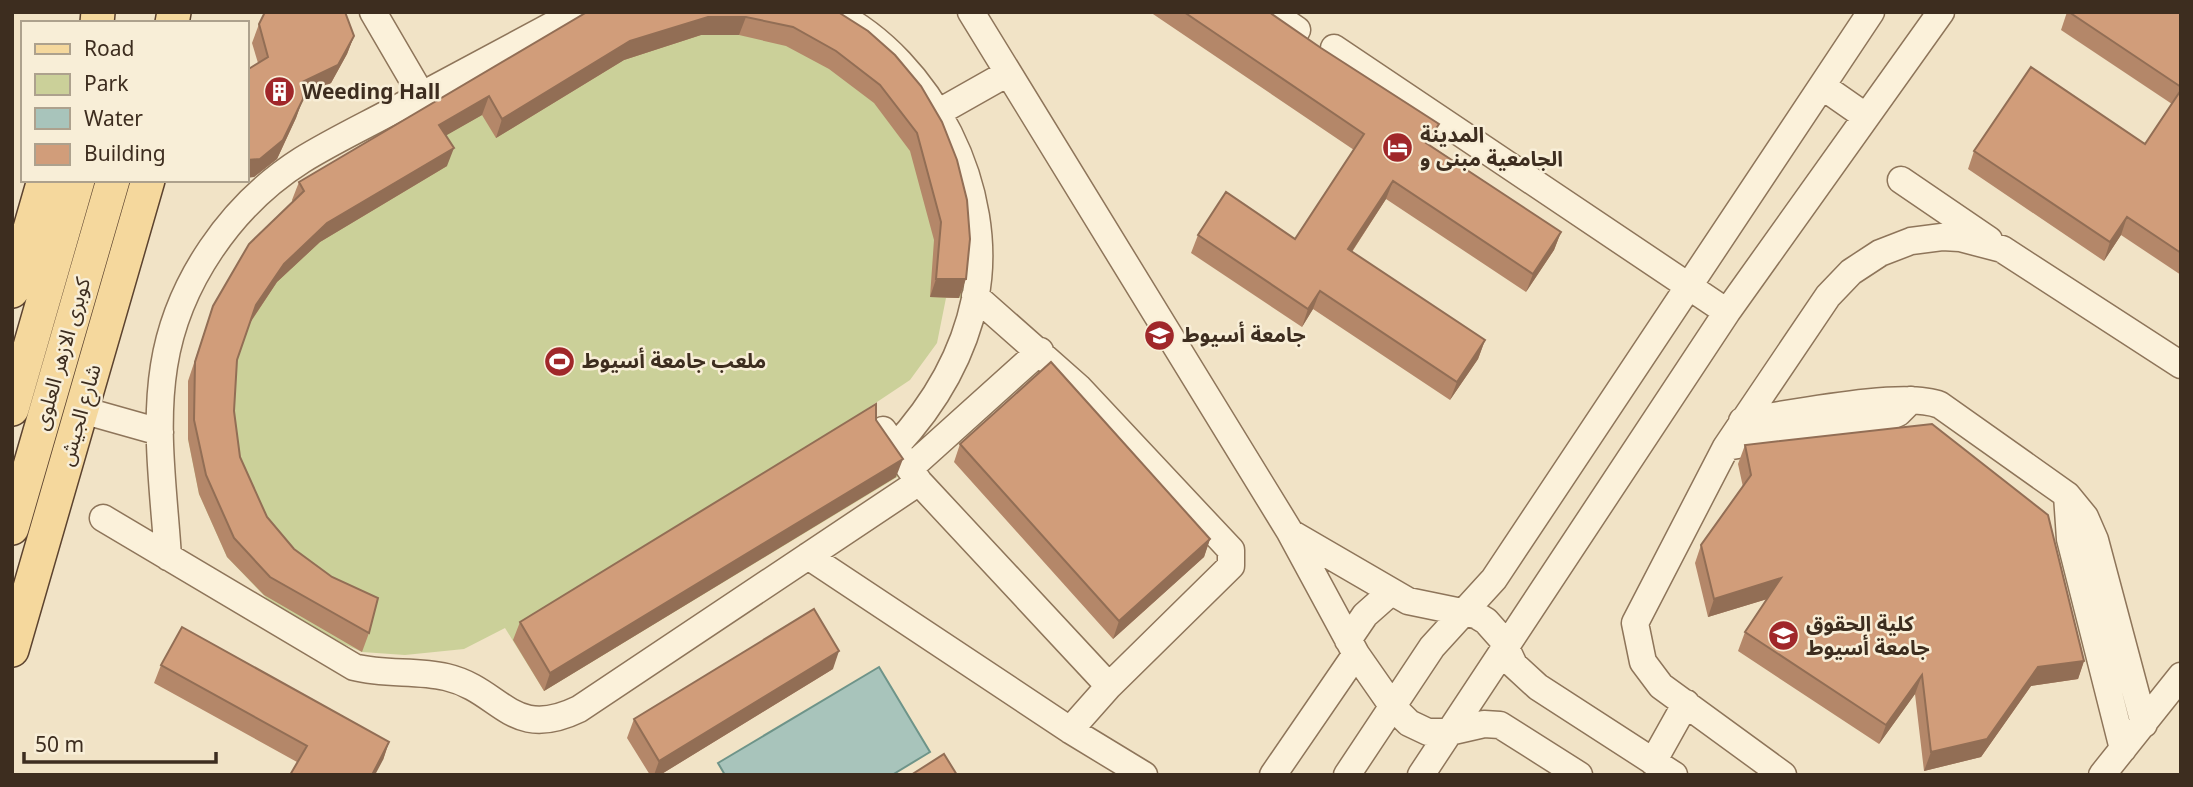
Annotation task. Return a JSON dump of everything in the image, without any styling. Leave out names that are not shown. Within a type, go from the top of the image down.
[{"type":"main road","points":[[12,291],[43,182]]},
{"type":"main road","name":"كوبرى الازهر العلوى","points":[[12,409],[77,182]]},
{"type":"main road","name":"شارع الجيش","points":[[12,650],[147,182]]},
{"type":"main road","name":"كوبرى الازهر العلوى","points":[[12,528],[111,187]]},
{"type":"lane","points":[[373,12],[422,96]]},
{"type":"lane","points":[[168,557],[160,432],[161,391],[171,336],[191,284],[220,236],[257,194],[302,160],[577,12]]},
{"type":"lane","points":[[833,12],[852,22],[901,62],[939,113],[965,170],[975,220],[975,296],[959,352],[902,457]]},
{"type":"lane","points":[[971,12],[1290,533],[1352,647],[1393,707],[1418,729],[1449,732],[1484,724],[1500,725],[1580,775]]},
{"type":"lane","points":[[1271,12],[1297,30]]},
{"type":"lane","points":[[1348,775],[1432,647],[1494,579],[1871,12]]},
{"type":"lane","points":[[1421,775],[1727,312],[1941,12]]},
{"type":"lane","points":[[1334,48],[1727,312]]},
{"type":"lane","points":[[939,113],[1008,73]]},
{"type":"lane","points":[[1822,86],[1865,116]]},
{"type":"lane","points":[[1901,180],[2181,365]]},
{"type":"lane","points":[[1783,775],[1651,674],[1638,647],[1635,623],[1726,447],[1828,296],[1852,272],[1880,253],[1911,240],[1942,237],[2002,249]]},
{"type":"lane","points":[[975,296],[1040,351],[1231,550],[1233,557],[1231,566],[1109,686],[1070,730]]},
{"type":"lane","points":[[103,518],[354,667],[384,674],[445,677],[471,687],[514,716],[542,720],[565,716],[808,556],[902,457],[1040,351]]},
{"type":"lane","points":[[1742,421],[1912,399],[1940,405],[2067,495],[2085,517],[2095,540],[2144,724]]},
{"type":"lane","points":[[1726,447],[1881,421],[1898,413],[1912,399]]},
{"type":"lane","points":[[82,410],[160,432]]},
{"type":"lane","points":[[902,457],[1109,686]]},
{"type":"lane","points":[[2067,495],[2070,539],[2123,749]]},
{"type":"lane","points":[[1290,533],[1391,593],[1426,607],[1465,613],[1486,621],[1495,629],[1518,671],[1538,687],[1664,768],[1686,703]]},
{"type":"lane","points":[[808,556],[1070,730],[1144,775]]},
{"type":"lane","points":[[1273,775],[1352,647],[1365,615],[1391,593]]},
{"type":"lane","points":[[2102,775],[2181,676]]},
{"type":"green space","name":"ملعب جامعة أسيوط","points":[[784,12],[960,183],[965,298],[946,298],[937,343],[910,380],[865,410],[904,473],[544,691],[505,628],[464,649],[405,655],[362,652],[316,632],[273,605],[227,557],[199,494],[188,439],[297,210],[292,200],[599,20]]},
{"type":"water","points":[[879,667],[930,752],[892,775],[725,775],[718,763]]},
{"type":"building","name":"Weeding Hall","points":[[265,12],[345,12],[354,36],[338,65],[302,82],[303,99],[283,140],[260,159],[248,160],[248,69],[268,57],[259,24]]},
{"type":"building","points":[[587,12],[838,12],[868,31],[895,55],[921,86],[942,122],[957,160],[967,200],[970,239],[966,279],[936,279],[941,222],[917,133],[880,85],[836,51],[793,27],[746,17],[708,17],[630,41],[502,119],[489,96],[439,125],[454,148],[327,223],[284,264],[256,305],[237,360],[234,411],[240,457],[267,517],[294,549],[332,577],[378,598],[369,633],[270,577],[234,538],[206,475],[194,420],[195,362],[213,306],[249,244],[304,191],[299,182]]},
{"type":"building","points":[[1184,12],[1269,12],[1439,124],[1426,143],[1561,232],[1533,274],[1393,181],[1348,249],[1485,340],[1457,382],[1320,291],[1308,309],[1198,235],[1226,192],[1295,239],[1364,134]]},
{"type":"building","points":[[2069,12],[2181,12],[2181,87]]},
{"type":"building","points":[[2031,67],[2145,144],[2181,90],[2181,253],[2127,217],[2110,242],[1974,151]]},
{"type":"building","points":[[1051,362],[1210,539],[1119,621],[960,444]]},
{"type":"building","points":[[876,404],[876,420],[903,459],[550,673],[520,622]]},
{"type":"building","points":[[1932,424],[2048,515],[2084,661],[2038,667],[1987,739],[1931,752],[1922,675],[1886,725],[1745,632],[1781,578],[1714,599],[1701,545],[1751,475],[1745,445]]},
{"type":"building","points":[[814,609],[839,651],[659,761],[634,719]]},
{"type":"building","points":[[182,627],[389,742],[372,775],[290,775],[307,746],[161,665]]},
{"type":"building","points":[[944,754],[957,775],[911,775]]},
{"type":"place","name":"Weeding Hall","points":[[279,92]]},
{"type":"place","name":"المدينة الجامعية مبنى و","points":[[1397,147]]},
{"type":"place","name":"جامعة أسيوط","points":[[1159,335]]},
{"type":"place","name":"ملعب جامعة أسيوط","points":[[559,361]]},
{"type":"place","name":"كلية الحقوق جامعة أسيوط","points":[[1783,636]]}]
